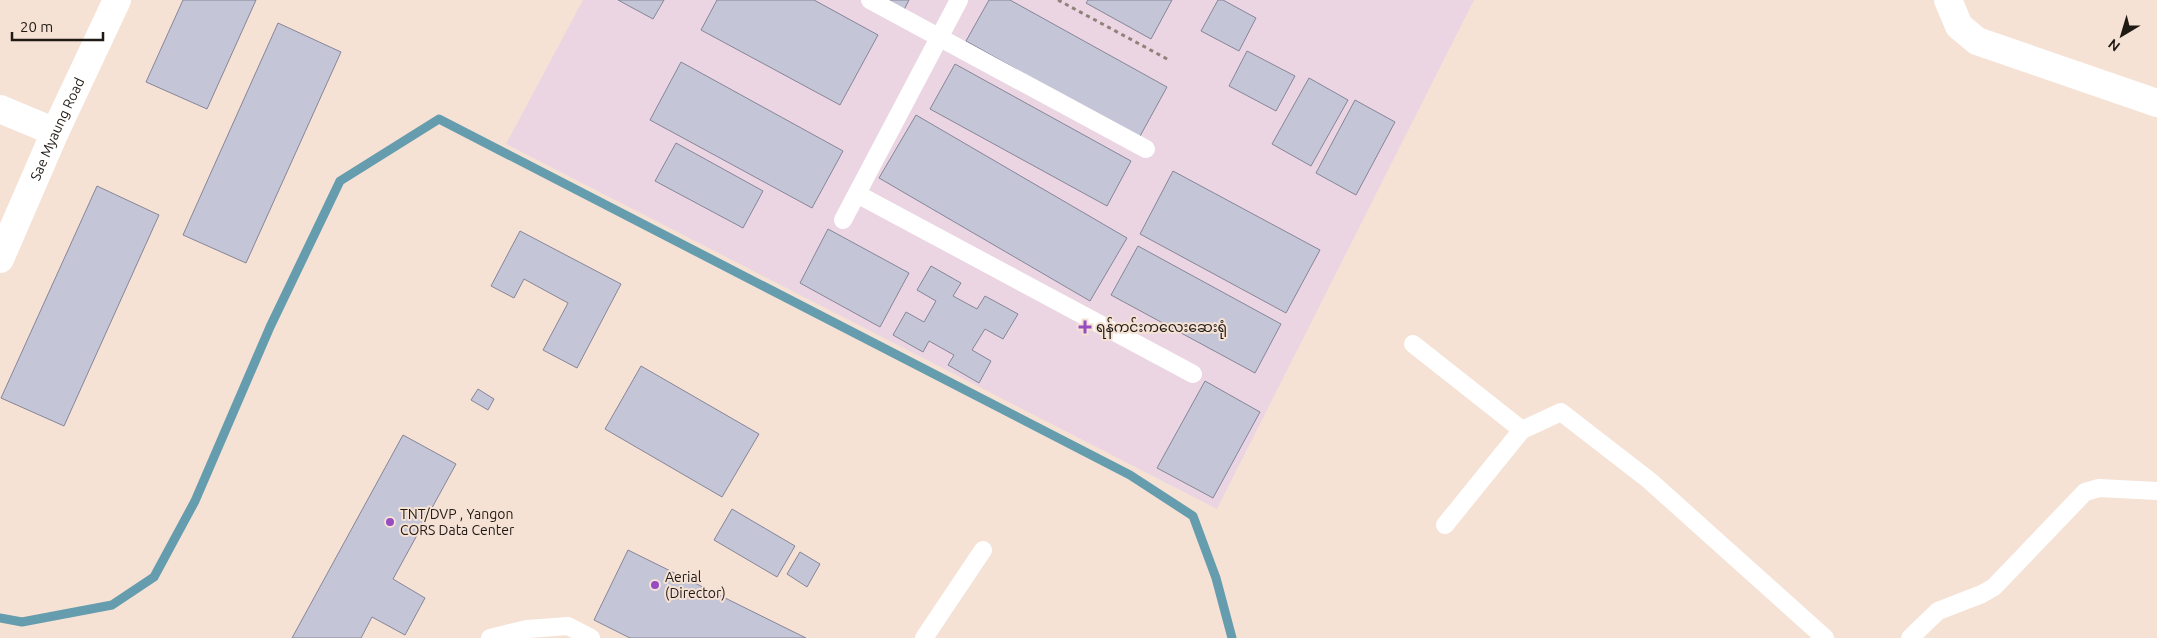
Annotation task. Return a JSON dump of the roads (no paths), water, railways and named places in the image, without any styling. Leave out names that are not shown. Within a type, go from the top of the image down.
[{"type":"street","name":"Sae Myaung Road","points":[[0,259],[55,132],[117,0]]},
{"type":"street","points":[[1948,0],[1959,26],[1977,41],[2157,103]]},
{"type":"street","points":[[0,109],[55,132]]},
{"type":"lane","points":[[870,0],[1146,149]]},
{"type":"lane","points":[[843,220],[960,0]]},
{"type":"lane","points":[[857,194],[1193,374]]},
{"type":"lane","points":[[1413,344],[1522,430]]},
{"type":"lane","points":[[1445,525],[1522,430],[1561,412],[1650,481],[1825,638]]},
{"type":"lane","points":[[1910,638],[1938,611],[1982,594],[1994,587],[2085,492],[2099,488],[2157,490]]},
{"type":"lane","points":[[924,638],[983,550]]},
{"type":"lane","points":[[490,638],[527,629],[568,626],[591,638]]},
{"type":"waterway","points":[[0,618],[22,622],[112,605],[154,577],[195,501],[270,327],[340,181],[439,119],[1130,475],[1193,516],[1216,578],[1232,638]]},
{"type":"place","name":"ရန်ကင်းကလေးဆေးရုံ","points":[[1085,327]]},
{"type":"place","name":"TNT/DVP , Yangon CORS Data Center","points":[[390,522]]},
{"type":"place","name":"Aerial (Director)","points":[[655,585]]}]
